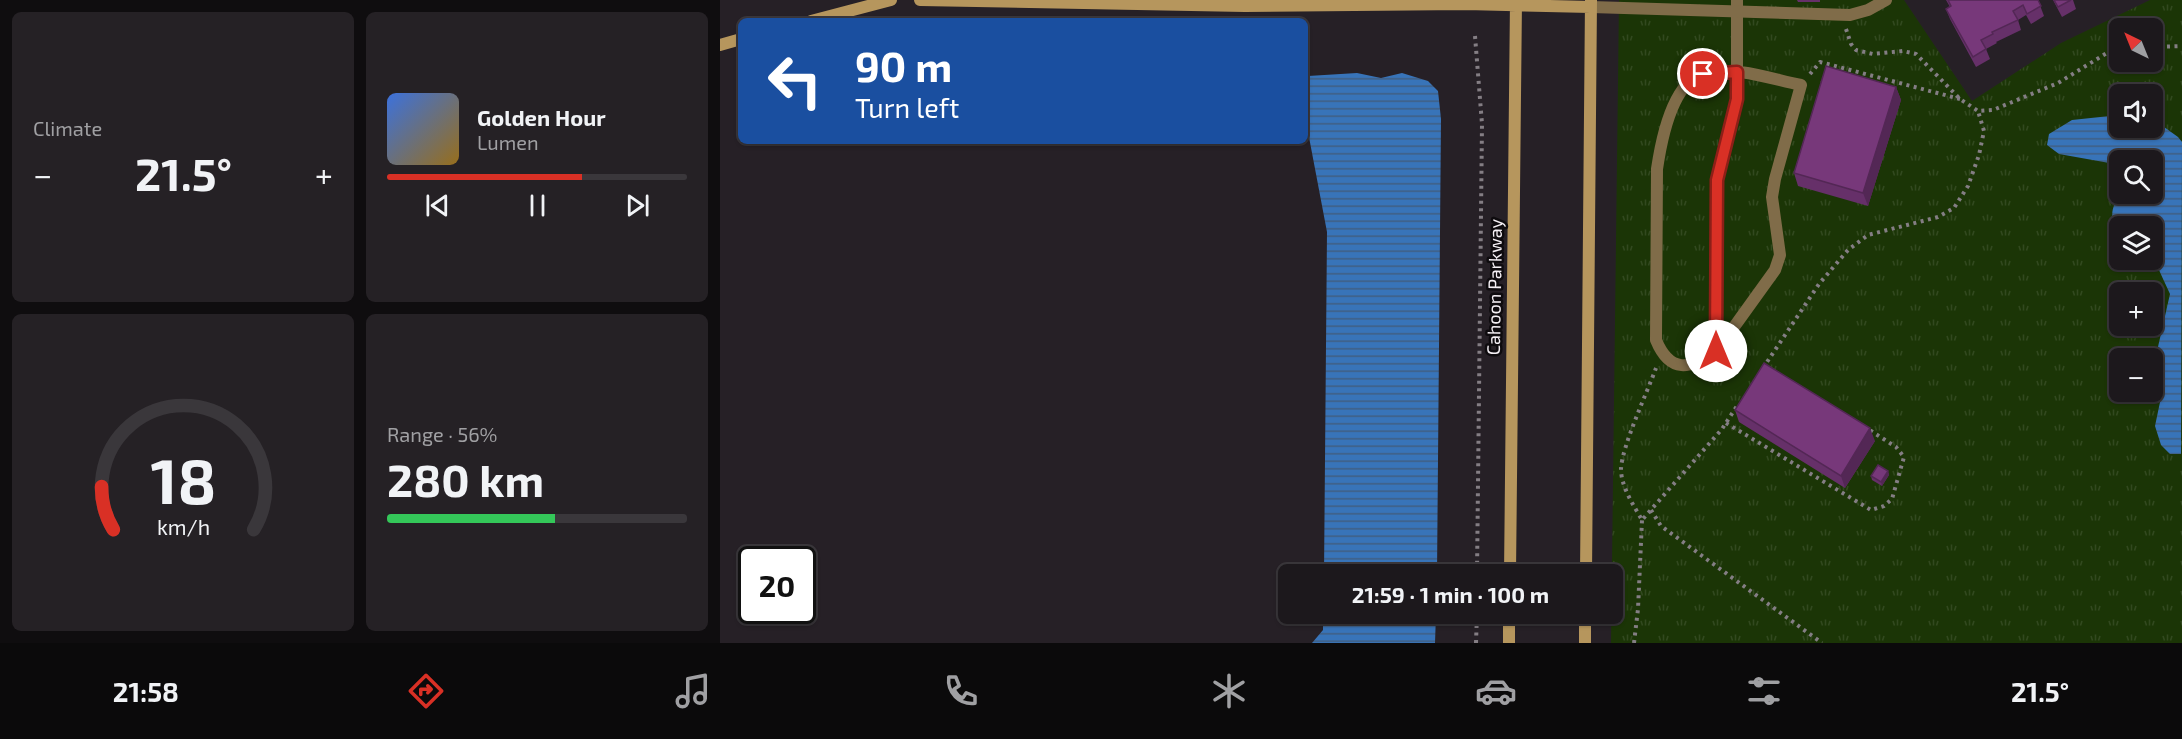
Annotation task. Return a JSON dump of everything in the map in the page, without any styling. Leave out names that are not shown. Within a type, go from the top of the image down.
[{"type":"street","points":[[822,18],[891,0]]},
{"type":"street","points":[[920,0],[1245,6],[1516,2],[1737,6],[1840,15],[1868,10],[1886,0]]},
{"type":"street","name":"Cahoon Parkway","points":[[1510,564],[1516,2]]},
{"type":"street","points":[[1586,564],[1591,4]]},
{"type":"street","points":[[1716,351],[1717,180],[1737,99],[1737,6]]},
{"type":"street","points":[[720,45],[738,40]]},
{"type":"street","points":[[1737,72],[1801,85],[1774,179],[1772,197],[1780,255],[1775,270],[1716,351],[1700,363],[1685,366],[1670,361],[1661,353],[1656,340],[1657,169],[1661,143],[1680,92],[1703,74],[1737,72]]},
{"type":"street","points":[[1509,624],[1509,643]]},
{"type":"street","points":[[1585,624],[1585,643]]},
{"type":"path","points":[[1840,15],[1851,44],[1856,50],[1873,54],[1903,51],[1916,54],[1960,99],[1978,111],[1993,110],[2058,83],[2109,52]]},
{"type":"path","points":[[1475,36],[1482,124],[1477,564]]},
{"type":"path","points":[[2163,47],[2182,46]]},
{"type":"path","points":[[1801,85],[1820,62],[1960,99]]},
{"type":"path","points":[[1758,375],[1819,284],[1848,250],[1868,235],[1938,217],[1954,208],[1968,186],[1979,155],[1984,131],[1978,111]]},
{"type":"path","points":[[1634,643],[1642,520],[1629,498],[1621,470],[1661,353]]},
{"type":"path","points":[[1765,365],[1775,372]]},
{"type":"path","points":[[1642,520],[1726,423],[1739,404]]},
{"type":"path","points":[[1726,423],[1871,510],[1884,506],[1892,499],[1904,457],[1896,447],[1866,428]]},
{"type":"path","points":[[1651,510],[1661,526],[1822,643]]},
{"type":"path","points":[[1476,643],[1477,624]]},
{"type":"green space","points":[[1619,0],[1904,0],[1972,101],[2061,43],[2109,20],[2109,72],[2163,72],[2163,18],[2113,18],[2150,0],[2182,0],[2182,643],[1611,643],[1611,624],[1623,624],[1623,564],[1612,564]]},
{"type":"water","points":[[1357,73],[1381,78],[1402,73],[1428,81],[1438,91],[1441,119],[1437,564],[1324,564],[1327,232],[1308,132],[1308,76]]},
{"type":"water","points":[[2109,116],[2109,138],[2163,138],[2163,126],[2182,142],[2181,454],[2170,454],[2161,445],[2155,426],[2160,402],[2163,402],[2164,383],[2163,348],[2158,348],[2160,336],[2163,336],[2163,325],[2170,294],[2159,270],[2163,270],[2163,216],[2112,216],[2115,204],[2163,204],[2163,150],[2109,150],[2109,163],[2059,154],[2047,145],[2049,134],[2072,120]]},
{"type":"water","points":[[1323,624],[1436,624],[1435,643],[1312,643],[1323,630]]},
{"type":"building","points":[[1948,0],[2038,0],[2041,6],[2027,14],[2023,5],[2013,11],[2018,20],[1992,32],[1993,34],[1981,40],[1986,49],[1973,57],[1946,9],[1951,6]]},
{"type":"building","points":[[2054,0],[2071,0],[2058,7]]},
{"type":"building","points":[[1826,66],[1896,87],[1863,193],[1794,173]]},
{"type":"building","points":[[1764,363],[1870,428],[1841,476],[1735,410]]},
{"type":"building","points":[[1878,465],[1888,471],[1881,482],[1871,476]]},
{"type":"route","points":[[1703,74],[1737,72],[1737,99],[1717,180],[1716,351]]}]
